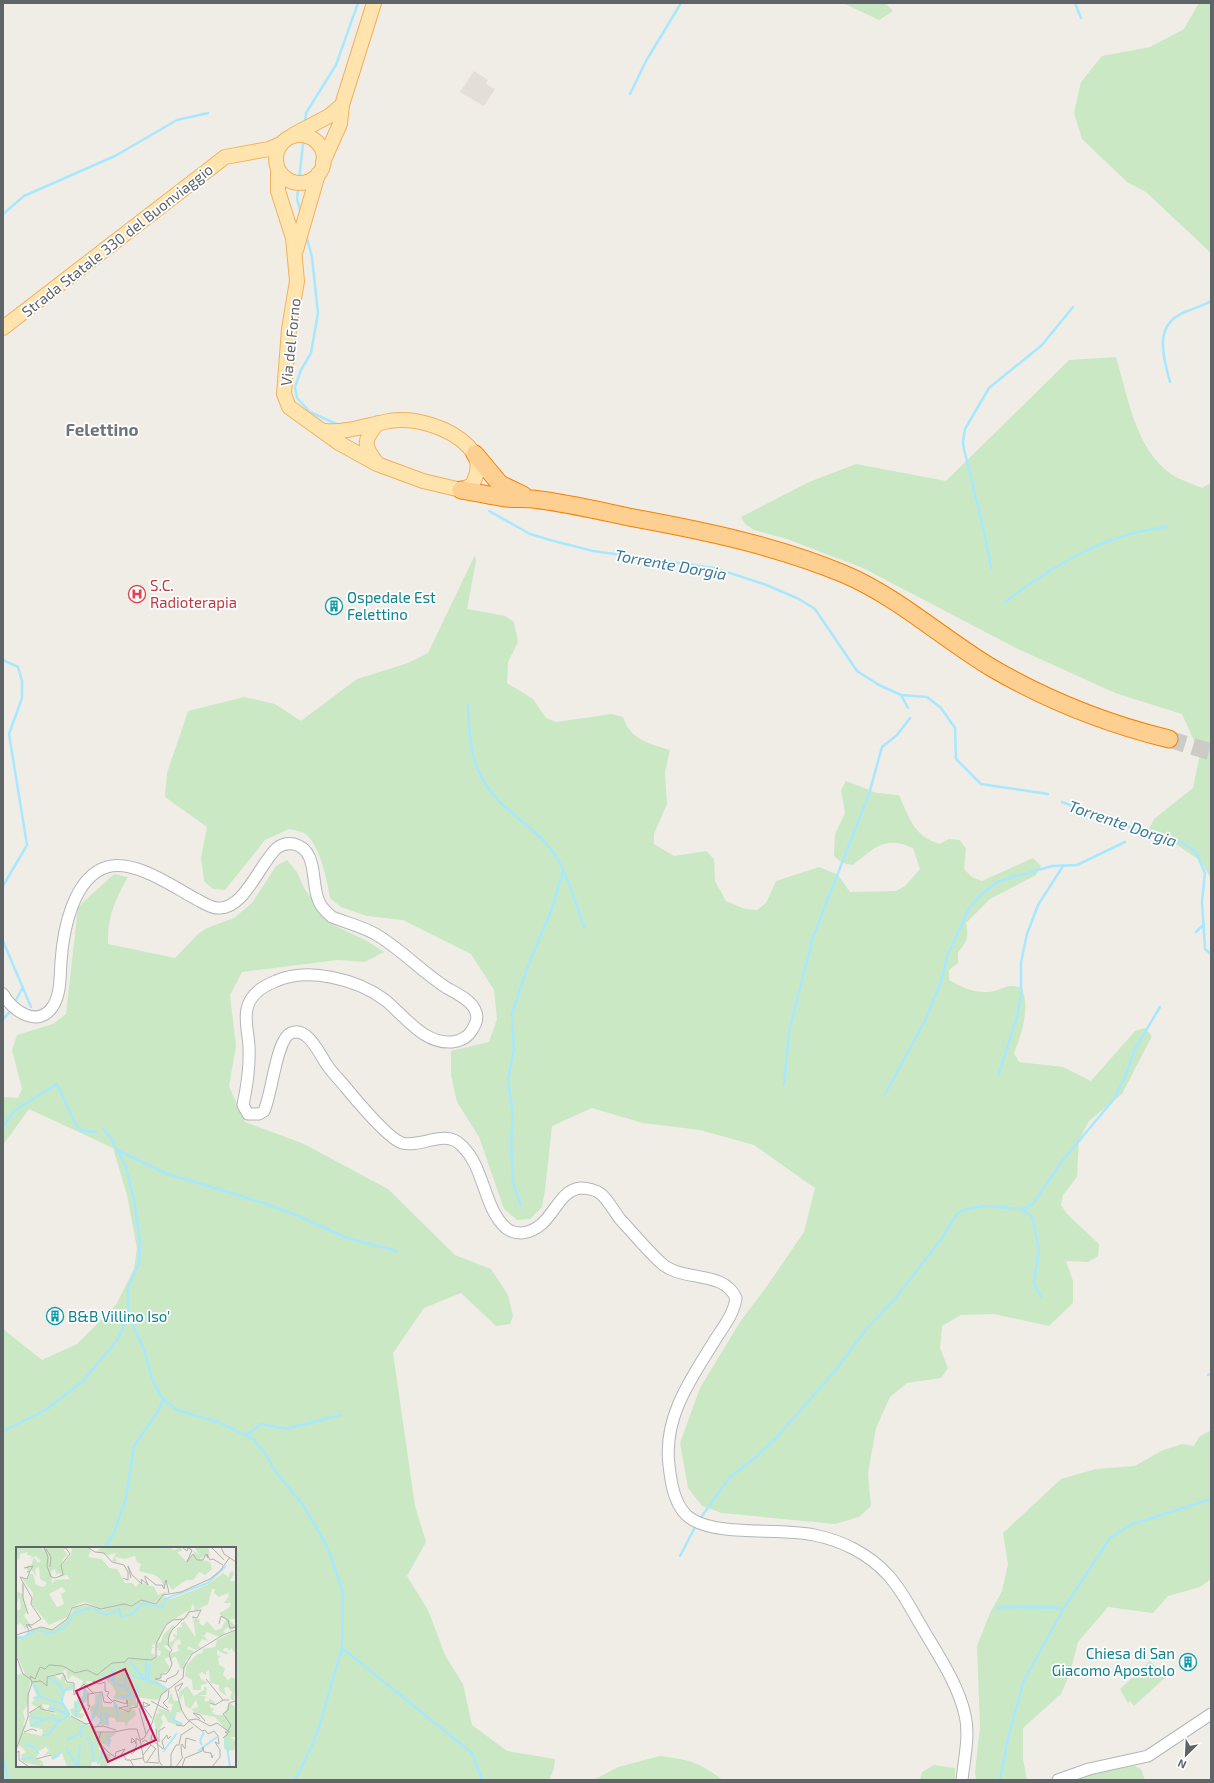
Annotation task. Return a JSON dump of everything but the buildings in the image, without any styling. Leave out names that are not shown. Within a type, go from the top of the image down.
[{"type":"highway","points":[[475,454],[500,484],[530,498]]},
{"type":"highway","points":[[461,490],[506,498],[530,498],[672,525],[764,546],[809,560],[845,575],[890,598],[987,665],[1046,696],[1114,724],[1169,739]]},
{"type":"main road","name":"Via del Forno","points":[[294,256],[321,168],[340,124],[342,105],[374,3]]},
{"type":"main road","points":[[232,155],[269,149],[299,135],[330,116],[342,105]]},
{"type":"main road","points":[[232,155],[257,157],[268,162],[285,178],[300,182],[321,168],[321,148],[299,135]]},
{"type":"main road","points":[[278,170],[276,156],[299,135]]},
{"type":"main road","name":"Strada Statale 330 del Buonviaggio","points":[[3,328],[225,157],[232,155]]},
{"type":"main road","name":"Via del Forno","points":[[278,170],[278,191],[293,238],[297,281],[289,329],[284,394],[289,406],[357,454],[377,464],[423,481],[461,490]]},
{"type":"main road","points":[[325,431],[347,431],[378,423],[404,421],[426,424],[454,435],[475,454],[478,464],[476,477],[472,485],[461,490]]},
{"type":"main road","points":[[377,464],[369,453],[366,443],[369,433],[378,423]]},
{"type":"street","points":[[3,994],[14,1008],[26,1016],[39,1016],[53,1007],[58,994],[62,948],[76,895],[89,876],[95,871],[115,865],[127,865],[139,869],[215,908],[227,907],[239,899],[278,847],[290,843],[302,847],[311,859],[318,898],[327,913],[332,917],[377,935],[429,977],[463,998],[475,1010],[477,1021],[466,1037],[454,1042],[440,1040],[427,1036],[413,1027],[384,1000],[366,989],[331,978],[305,974],[282,978],[256,991],[246,1010],[249,1068],[244,1105],[248,1114],[259,1114],[264,1111],[269,1099],[281,1045],[288,1035],[293,1032],[298,1033],[313,1042],[328,1066],[362,1107],[397,1141],[412,1144],[446,1138],[461,1144],[472,1161],[494,1212],[508,1230],[518,1233],[537,1229],[545,1222],[566,1194],[572,1190],[582,1188],[600,1194],[620,1219],[660,1262],[670,1270],[717,1281],[732,1291],[736,1298],[730,1316],[682,1392],[669,1431],[668,1464],[672,1485],[680,1507],[684,1514],[703,1525],[716,1528],[814,1535],[843,1544],[863,1555],[888,1574],[937,1653],[961,1702],[966,1717],[962,1780]]},
{"type":"street","points":[[1058,1780],[1089,1769],[1148,1756],[1211,1714]]},
{"type":"shaded area","points":[[474,71],[488,80],[486,84],[495,89],[484,106],[460,92]]},
{"type":"green space","points":[[843,3],[885,3],[893,11],[879,20]]},
{"type":"green space","points":[[1199,3],[1211,3],[1211,253],[1146,192],[1127,182],[1082,139],[1074,113],[1081,82],[1102,56],[1150,47],[1184,29]]},
{"type":"green space","points":[[1116,357],[1134,421],[1149,450],[1159,463],[1171,474],[1182,480],[1202,488],[1211,483],[1211,879],[1201,861],[1174,843],[1148,831],[1154,819],[1193,788],[1200,754],[1182,714],[1115,693],[1014,647],[863,568],[787,539],[754,530],[745,524],[741,517],[809,482],[856,464],[946,481],[1069,360]]},
{"type":"green space","points":[[475,555],[476,561],[467,609],[505,616],[514,622],[518,642],[508,662],[507,683],[533,699],[546,718],[556,722],[612,714],[623,717],[626,725],[641,740],[670,750],[665,772],[667,804],[654,834],[654,844],[674,856],[706,851],[714,859],[715,881],[726,901],[745,909],[757,910],[766,903],[776,881],[819,867],[838,875],[850,892],[896,891],[905,886],[920,869],[913,848],[903,844],[887,843],[880,845],[867,853],[853,865],[842,863],[834,856],[835,834],[845,813],[841,790],[846,781],[877,793],[899,795],[914,825],[924,836],[931,841],[940,844],[949,839],[960,840],[966,849],[964,869],[972,877],[982,881],[1033,858],[1041,866],[1036,875],[990,899],[966,923],[966,939],[958,952],[958,963],[949,970],[949,980],[972,990],[988,992],[1008,986],[1022,988],[1025,1013],[1020,1037],[1014,1053],[1019,1062],[1063,1067],[1091,1081],[1135,1031],[1145,1028],[1152,1036],[1122,1094],[1089,1121],[1079,1140],[1077,1177],[1063,1195],[1061,1205],[1067,1214],[1099,1244],[1098,1256],[1088,1262],[1066,1261],[1073,1281],[1073,1303],[1049,1326],[994,1314],[961,1315],[942,1326],[940,1348],[948,1368],[941,1378],[907,1383],[890,1397],[876,1428],[868,1473],[871,1506],[859,1517],[835,1524],[722,1513],[702,1506],[688,1488],[680,1443],[700,1388],[740,1322],[804,1232],[815,1188],[754,1145],[700,1130],[643,1123],[592,1108],[552,1126],[542,1207],[530,1219],[517,1220],[504,1209],[479,1137],[457,1102],[451,1075],[451,1051],[489,1042],[497,1019],[494,990],[471,954],[403,920],[367,916],[341,907],[330,898],[322,863],[314,845],[310,838],[299,831],[289,829],[265,840],[225,890],[213,889],[204,881],[201,858],[207,827],[165,797],[167,773],[188,711],[244,697],[275,704],[301,721],[357,679],[408,663],[428,653]]},
{"type":"green space","points":[[287,860],[297,872],[304,888],[329,923],[367,941],[384,952],[365,962],[338,960],[242,972],[230,995],[236,1046],[229,1086],[245,1122],[304,1144],[388,1189],[455,1255],[491,1269],[508,1295],[513,1316],[510,1324],[496,1326],[461,1293],[424,1308],[393,1353],[415,1506],[426,1542],[407,1576],[428,1610],[445,1655],[463,1684],[472,1725],[507,1751],[555,1759],[554,1769],[549,1780],[3,1780],[3,1329],[42,1360],[77,1344],[116,1305],[134,1269],[137,1248],[127,1195],[113,1148],[29,1109],[3,1145],[3,1097],[18,1098],[22,1089],[12,1050],[17,1035],[53,1024],[66,1014],[78,907],[114,874],[128,877],[119,893],[110,917],[108,944],[175,958],[198,934],[207,928],[234,918],[252,903],[276,866]]},
{"type":"green space","points":[[1211,1430],[1210,1580],[1200,1587],[1168,1596],[1153,1613],[1108,1607],[1078,1642],[1070,1673],[1061,1694],[1023,1728],[1023,1759],[1027,1780],[976,1780],[975,1772],[980,1727],[977,1646],[990,1613],[1002,1591],[1008,1564],[1003,1533],[1061,1479],[1096,1469],[1135,1466],[1161,1451],[1182,1444],[1194,1446],[1199,1437]]},
{"type":"green space","points":[[1150,1661],[1166,1677],[1134,1706],[1130,1701],[1128,1703],[1120,1689]]},
{"type":"green space","points":[[660,1756],[694,1763],[707,1769],[723,1780],[594,1780],[618,1767]]},
{"type":"green space","points":[[934,1765],[955,1768],[955,1780],[920,1780],[922,1772]]},
{"type":"green space","points":[[1135,1766],[1141,1769],[1145,1780],[1074,1780],[1104,1771]]},
{"type":"waterway","name":"Torrente Dorgia","points":[[305,124],[306,113],[336,65],[358,3]]},
{"type":"waterway","points":[[630,94],[646,61],[681,3]]},
{"type":"waterway","points":[[1075,3],[1081,18]]},
{"type":"waterway","points":[[3,214],[24,196],[115,156],[177,120],[208,113]]},
{"type":"waterway","name":"Torrente Dorgia","points":[[301,213],[297,199],[304,135]]},
{"type":"waterway","name":"Torrente Dorgia","points":[[306,235],[312,257],[318,313],[311,353],[301,370],[295,387],[297,398],[310,412],[341,426]]},
{"type":"waterway","points":[[1170,382],[1163,351],[1164,333],[1168,325],[1175,318],[1185,312],[1211,301]]},
{"type":"waterway","points":[[991,568],[985,536],[964,449],[963,442],[965,429],[989,388],[1042,345],[1073,307]]},
{"type":"waterway","name":"Torrente Dorgia","points":[[489,511],[530,534],[550,540],[593,551],[714,568],[764,584],[799,599],[815,609],[857,671],[879,685],[901,695],[927,697],[941,708],[955,728],[956,759],[981,784],[1048,794]]},
{"type":"waterway","points":[[1005,602],[1042,576],[1081,553],[1123,536],[1145,530],[1167,527]]},
{"type":"waterway","points":[[3,660],[18,667],[22,681],[22,698],[9,734],[27,845],[3,886]]},
{"type":"waterway","points":[[901,695],[908,708]]},
{"type":"waterway","points":[[468,704],[471,747],[474,760],[485,784],[505,807],[552,850],[569,883],[584,927]]},
{"type":"waterway","points":[[784,1085],[789,1032],[813,937],[869,794],[882,747],[897,735],[910,718]]},
{"type":"waterway","name":"Torrente Dorgia","points":[[1062,802],[1143,832],[1183,843],[1196,852],[1205,873],[1202,902],[1205,949],[1211,954]]},
{"type":"waterway","points":[[885,1094],[925,1021],[942,979],[947,956],[970,907],[981,895],[997,882],[1052,866],[1077,865],[1125,842]]},
{"type":"waterway","points":[[999,1074],[1017,1017],[1021,996],[1021,962],[1027,934],[1038,905],[1063,866]]},
{"type":"waterway","points":[[521,1206],[513,1182],[511,1143],[513,1114],[508,1080],[514,1049],[512,1014],[528,966],[551,911],[563,871]]},
{"type":"waterway","name":"Torrente Dorgia","points":[[1196,932],[1204,924]]},
{"type":"waterway","points":[[3,941],[31,1007]]},
{"type":"waterway","points":[[16,1000],[23,987]]},
{"type":"waterway","points":[[702,1516],[730,1477],[755,1458],[776,1438],[835,1371],[868,1327],[895,1299],[942,1238],[957,1214],[963,1210],[984,1206],[1021,1209],[1032,1205],[1063,1160],[1114,1099],[1125,1077],[1135,1049],[1160,1007]]},
{"type":"waterway","points":[[3,1019],[10,1012]]},
{"type":"waterway","points":[[3,1127],[14,1111],[57,1084],[75,1123],[82,1131],[96,1132]]},
{"type":"waterway","points":[[103,1129],[111,1138],[126,1167],[135,1205],[140,1244],[139,1264],[128,1287],[128,1315],[143,1347],[154,1384],[163,1399],[177,1410],[221,1423],[253,1439],[265,1453],[276,1472],[303,1505],[328,1548],[343,1592],[342,1648],[319,1727],[310,1750],[295,1780]]},
{"type":"waterway","points":[[117,1150],[165,1173],[264,1203],[294,1214],[347,1238],[397,1251]]},
{"type":"waterway","points":[[1022,1209],[1032,1217],[1039,1249],[1034,1283],[1041,1297]]},
{"type":"waterway","points":[[3,1431],[46,1410],[84,1380],[118,1339],[128,1315]]},
{"type":"waterway","points":[[106,1547],[114,1533],[126,1498],[134,1446],[159,1410],[163,1399]]},
{"type":"waterway","points":[[246,1435],[261,1424],[286,1429],[341,1415]]},
{"type":"waterway","points":[[1000,1780],[1008,1738],[1024,1680],[1064,1608],[1110,1538],[1130,1525],[1211,1499]]},
{"type":"waterway","points":[[680,1556],[694,1529]]},
{"type":"waterway","points":[[997,1608],[1063,1608]]},
{"type":"waterway","points":[[342,1648],[472,1753],[482,1780]]},
{"type":"waterway","points":[[3,1758],[8,1780]]},
{"type":"tunnel","points":[[1169,739],[1211,752]]},
{"type":"place","name":"S.C. Radioterapia","points":[[137,594]]},
{"type":"place","name":"Ospedale Est Felettino","points":[[334,606]]},
{"type":"place","name":"B&B Villino Iso'","points":[[55,1316]]},
{"type":"place","name":"Chiesa di San Giacomo Apostolo","points":[[1188,1662]]},
{"type":"district","name":"Felettino","points":[[102,429]]}]
